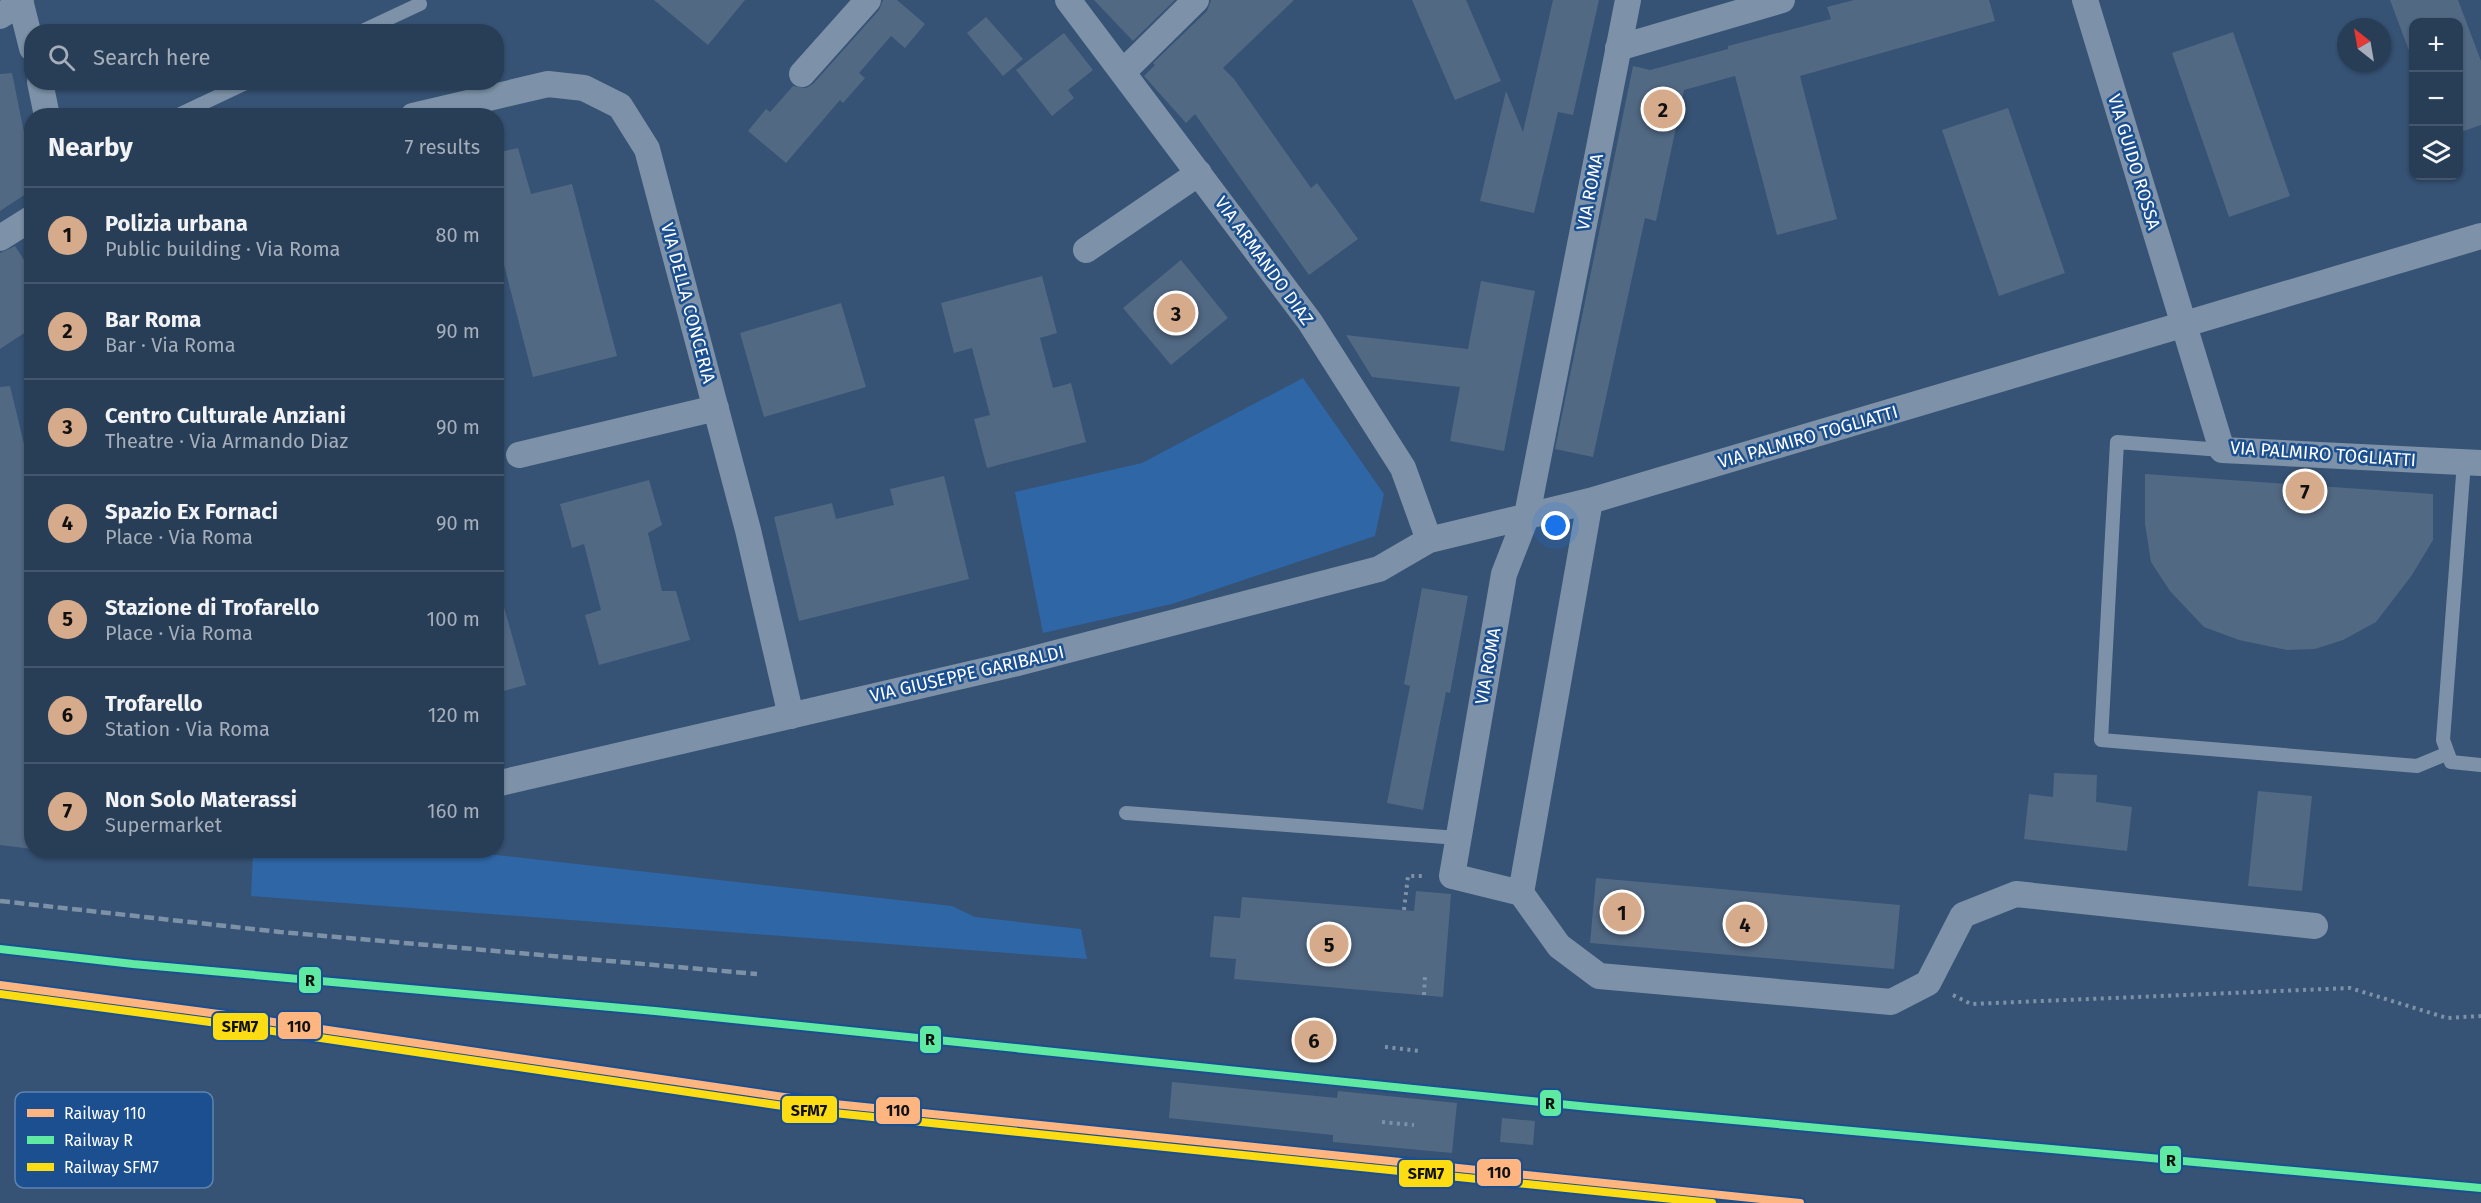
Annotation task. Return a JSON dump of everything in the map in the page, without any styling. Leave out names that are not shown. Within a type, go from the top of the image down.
[{"type":"street","points":[[802,75],[868,0]]},
{"type":"street","name":"VIA ARMANDO DIAZ","points":[[1068,0],[1310,322],[1403,468],[1430,540]]},
{"type":"street","points":[[1123,72],[1196,0]]},
{"type":"street","name":"VIA ROMA","points":[[1452,876],[1504,574],[1527,515],[1628,0]]},
{"type":"street","points":[[1618,48],[1782,0]]},
{"type":"street","name":"VIA GUIDO ROSSA","points":[[2085,0],[2183,325]]},
{"type":"street","points":[[14,6],[24,29]]},
{"type":"street","name":"VIA DELLA CONCERIA","points":[[447,108],[548,84],[584,88],[620,106],[646,149],[748,530],[791,716]]},
{"type":"street","points":[[42,90],[45,108]]},
{"type":"street","points":[[1086,250],[1199,173]]},
{"type":"street","points":[[0,238],[24,223]]},
{"type":"street","name":"VIA PALMIRO TOGLIATTI","points":[[1430,540],[1590,501],[2481,236]]},
{"type":"street","name":"VIA PALMIRO TOGLIATTI","points":[[2183,325],[2222,450],[2473,463]]},
{"type":"street","points":[[519,455],[716,408]]},
{"type":"street","points":[[1521,893],[1590,501]]},
{"type":"street","name":"VIA GIUSEPPE GARIBALDI","points":[[504,782],[1018,663],[1323,585],[1379,569],[1430,540]]},
{"type":"street","points":[[1452,876],[1521,893],[1558,946],[1599,976],[1891,1002],[1928,983],[1963,915],[2016,894],[2315,926]]},
{"type":"lane","points":[[377,24],[420,4]]},
{"type":"lane","points":[[193,108],[231,90]]},
{"type":"lane","points":[[2222,450],[2117,442],[2101,740],[2417,766],[2446,754]]},
{"type":"lane","points":[[2473,463],[2443,740],[2446,754],[2451,762],[2481,765]]},
{"type":"lane","points":[[1126,813],[1458,838]]},
{"type":"path","points":[[1404,910],[1408,876],[1452,876]]},
{"type":"path","points":[[1424,995],[1425,976]]},
{"type":"path","points":[[1928,983],[1971,1005],[2350,988],[2446,1018],[2481,1016]]},
{"type":"path","points":[[1385,1047],[1420,1051]]},
{"type":"path","points":[[1382,1122],[1414,1125]]},
{"type":"shaded area","points":[[1303,378],[1384,494],[1375,536],[1172,604],[1043,633],[1015,492],[1142,463]]},
{"type":"shaded area","points":[[504,856],[952,906],[975,917],[1081,929],[1087,959],[251,896],[253,858],[504,858]]},
{"type":"building","points":[[654,0],[745,0],[708,45]]},
{"type":"building","points":[[883,0],[897,0],[925,24],[905,48],[891,36],[859,73],[865,78],[843,103],[840,100],[786,163],[748,131],[766,109],[770,112],[793,86],[806,88],[813,84],[879,10]]},
{"type":"building","points":[[1094,0],[1175,0],[1133,41]]},
{"type":"building","points":[[1211,0],[1294,0],[1223,68],[1234,79],[1311,188],[1317,183],[1358,239],[1309,275],[1195,114],[1186,123],[1144,76],[1155,65],[1153,63],[1207,11]]},
{"type":"building","points":[[1412,0],[1466,0],[1501,81],[1455,100]]},
{"type":"building","points":[[1553,0],[1599,0],[1573,115],[1558,112],[1534,213],[1480,201],[1506,91],[1523,132]]},
{"type":"building","points":[[1854,0],[1989,0],[1995,21],[1800,76],[1837,219],[1777,235],[1735,76],[1684,90],[1656,221],[1645,218],[1593,457],[1555,449],[1633,66],[1650,70],[1728,49],[1728,46],[1831,19],[1827,7]]},
{"type":"building","points":[[2390,0],[2458,0],[2481,61],[2481,125],[2463,131],[2463,18],[2409,18],[2409,51]]},
{"type":"building","points":[[986,17],[1023,59],[1003,76],[967,33]]},
{"type":"building","points":[[2233,32],[2290,196],[2229,217],[2172,53]]},
{"type":"building","points":[[1064,33],[1093,70],[1068,90],[1074,98],[1052,116],[1016,70]]},
{"type":"building","points":[[12,73],[24,132],[24,195],[0,211],[0,74]]},
{"type":"building","points":[[2008,108],[2065,273],[1999,296],[1942,130]]},
{"type":"building","points":[[518,148],[531,194],[572,184],[617,356],[533,377],[504,265],[504,151]]},
{"type":"building","points":[[15,246],[24,260],[24,333],[0,349],[0,253]]},
{"type":"building","points":[[1181,260],[1228,318],[1171,365],[1123,308]]},
{"type":"building","points":[[1042,276],[1057,333],[1040,338],[1053,388],[1071,383],[1086,442],[987,468],[974,419],[990,415],[972,348],[954,353],[941,303]]},
{"type":"building","points":[[1481,281],[1535,291],[1504,451],[1450,441],[1460,387],[1372,377],[1346,335],[1468,349]]},
{"type":"building","points":[[841,303],[866,387],[764,417],[740,333]]},
{"type":"building","points":[[10,386],[24,444],[24,848],[0,845],[0,387]]},
{"type":"building","points":[[2145,474],[2433,494],[2433,540],[2412,575],[2376,622],[2343,640],[2315,649],[2287,650],[2239,640],[2204,627],[2170,591],[2151,562],[2145,524]]},
{"type":"building","points":[[944,476],[969,579],[799,621],[774,517],[832,503],[836,519],[894,505],[890,489]]},
{"type":"building","points":[[649,480],[662,525],[648,533],[662,591],[676,591],[690,640],[599,665],[585,615],[601,610],[584,544],[572,548],[560,504]]},
{"type":"building","points":[[1422,588],[1468,596],[1450,693],[1446,692],[1423,810],[1387,803],[1410,686],[1404,684]]},
{"type":"building","points":[[504,607],[526,685],[504,691]]},
{"type":"building","points":[[2054,773],[2097,775],[2096,802],[2132,807],[2127,851],[2024,839],[2029,794],[2053,797]]},
{"type":"building","points":[[2258,791],[2312,796],[2302,891],[2248,886]]},
{"type":"building","points":[[1596,878],[1900,905],[1894,969],[1590,943]]},
{"type":"building","points":[[1416,891],[1451,894],[1443,997],[1234,979],[1236,959],[1210,957],[1214,916],[1240,918],[1242,897],[1414,911]]},
{"type":"building","points":[[1172,1082],[1337,1098],[1338,1091],[1457,1103],[1452,1153],[1333,1142],[1333,1135],[1169,1118]]},
{"type":"building","points":[[1502,1118],[1535,1121],[1533,1145],[1500,1142]]},
{"type":"railway","points":[[0,901],[280,932],[757,974]]},
{"type":"rail line","name":"R","points":[[0,949],[133,964],[655,1011],[1589,1107],[2481,1188]]},
{"type":"rail line","name":"110","points":[[0,985],[226,1015],[825,1103],[1800,1203]]},
{"type":"rail line","name":"SFM7","points":[[0,994],[225,1024],[824,1112],[1712,1203]]},
{"type":"place","name":"Bar Roma","points":[[1663,109]]},
{"type":"place","name":"Centro Culturale Anziani","points":[[1176,313]]},
{"type":"place","name":"Non Solo Materassi","points":[[2305,491]]},
{"type":"place","name":"Polizia urbana","points":[[1622,912]]},
{"type":"place","name":"Spazio Ex Fornaci","points":[[1745,924]]},
{"type":"place","name":"Stazione di Trofarello","points":[[1329,944]]},
{"type":"place","name":"Trofarello","points":[[1314,1040]]}]
